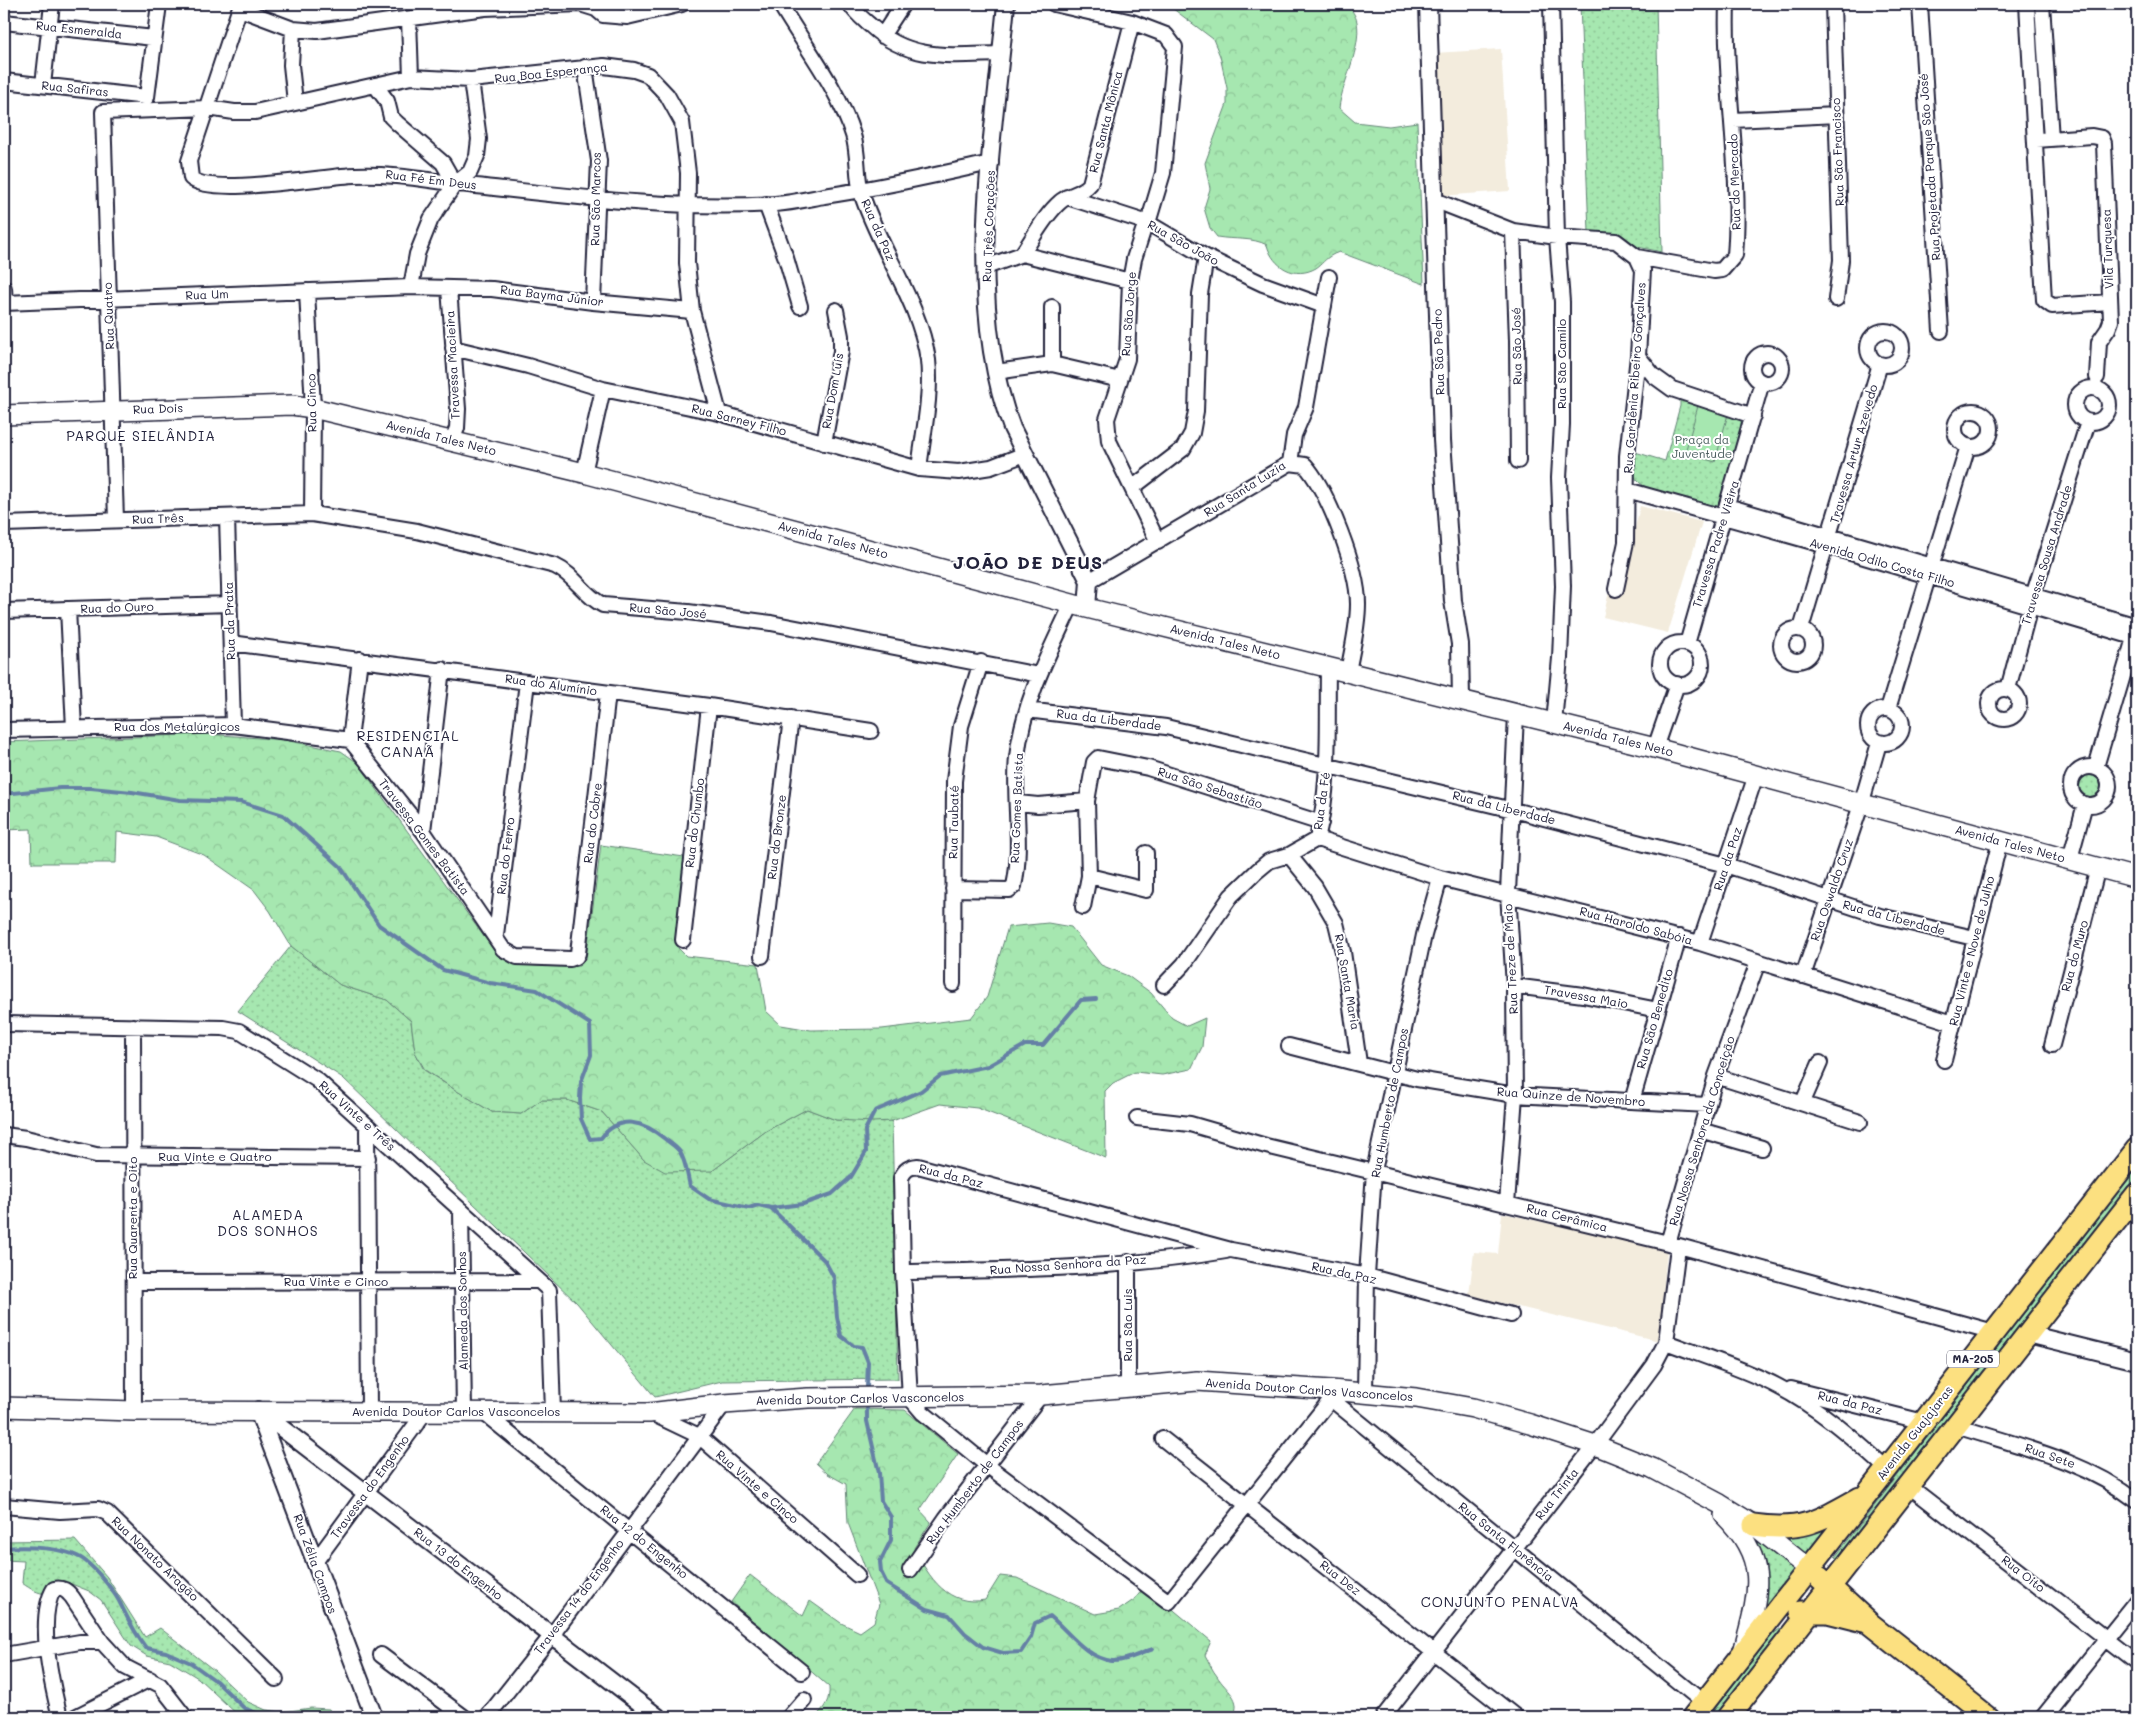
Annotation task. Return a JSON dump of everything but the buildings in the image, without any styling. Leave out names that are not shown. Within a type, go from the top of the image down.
[{"type":"main road","name":"Rua Dois","points":[[4,415],[292,405],[313,408]]},
{"type":"main road","name":"Avenida Tales Neto","points":[[313,408],[584,473],[1080,606],[1655,748],[2137,878]]},
{"type":"main road","name":"Avenida Guajajaras","points":[[1698,1710],[2137,1149]]},
{"type":"main road","name":"MA-205","points":[[1728,1717],[2137,1194]]},
{"type":"main road","name":"Avenida Doutor Carlos Vasconcelos","points":[[4,1407],[134,1411],[649,1413],[724,1404],[808,1398],[1041,1395],[1214,1382],[1331,1394],[1365,1392],[1416,1398],[1473,1408],[1595,1445],[1652,1468],[1754,1525],[1809,1569]]},
{"type":"main road","name":"Avenida Doutor Carlos Vasconcelos","points":[[1698,1493],[1737,1527],[1746,1539],[1756,1565],[1756,1594],[1742,1655]]},
{"type":"main road","points":[[1754,1525],[1785,1528],[1803,1526],[1867,1494]]},
{"type":"main road","points":[[1858,1551],[1853,1576],[1854,1596],[1869,1623]]},
{"type":"main road","points":[[1809,1569],[1869,1623],[1988,1717]]},
{"type":"main road","points":[[1771,1618],[1811,1611],[1843,1614],[1869,1623]]},
{"type":"street","points":[[43,85],[52,4]]},
{"type":"street","points":[[154,38],[159,4]]},
{"type":"street","points":[[208,108],[240,6],[293,29],[317,31],[485,8],[580,4],[603,15],[627,17],[682,4]]},
{"type":"street","name":"Rua da Paz","points":[[780,4],[829,81],[843,110],[857,152],[861,191],[916,317],[925,345],[928,361],[928,391],[919,469]]},
{"type":"street","points":[[850,4],[854,11],[882,36],[911,51],[937,55],[1001,54]]},
{"type":"street","points":[[882,36],[903,4]]},
{"type":"street","name":"Rua Três Corações","points":[[1006,4],[991,163],[986,267],[992,345],[1004,407],[1025,454],[1089,581]]},
{"type":"street","points":[[1054,4],[1132,22]]},
{"type":"street","name":"Rua São Pedro","points":[[1428,4],[1442,440],[1453,600],[1460,644],[1461,700]]},
{"type":"street","name":"Rua São Camilo","points":[[1551,4],[1557,237],[1562,302],[1562,424],[1559,478],[1563,586],[1560,658],[1554,723]]},
{"type":"street","name":"Rua do Mercado","points":[[1637,257],[1703,271],[1722,270],[1735,255],[1732,120],[1726,44],[1727,4]]},
{"type":"street","name":"Rua São Francisco","points":[[1833,4],[1841,260],[1836,300]]},
{"type":"street","name":"Rua Projetada Parque São José","points":[[1920,4],[1940,331]]},
{"type":"street","name":"Vila Turquesa","points":[[2026,4],[2036,140],[2044,300],[2052,306],[2110,302],[2103,140],[2092,136],[2036,140]]},
{"type":"street","points":[[2042,4],[2051,139]]},
{"type":"street","points":[[409,19],[411,77]]},
{"type":"street","name":"Rua Esmeralda","points":[[4,22],[154,38]]},
{"type":"street","name":"Rua São Jorge","points":[[1132,22],[1166,35],[1175,47],[1163,173],[1148,223],[1138,243],[1130,281],[1127,359],[1107,419],[1107,430],[1109,441],[1158,542]]},
{"type":"street","name":"Rua Santa Mônica","points":[[1022,254],[1049,214],[1067,197],[1086,190],[1090,184],[1132,22]]},
{"type":"street","points":[[293,29],[291,65],[295,102]]},
{"type":"street","name":"Rua Safiras","points":[[4,82],[146,97],[154,38]]},
{"type":"street","name":"Rua Boa Esperança","points":[[103,112],[208,108],[234,112],[255,112],[411,77],[471,80],[604,66],[634,70],[648,75],[667,95],[682,122],[688,173],[686,206],[687,263],[692,310],[719,413]]},
{"type":"street","name":"Rua São Marcos","points":[[585,67],[599,161],[593,302]]},
{"type":"street","points":[[411,287],[424,234],[455,184],[470,172],[479,148],[471,80]]},
{"type":"street","points":[[375,85],[387,101],[391,116],[443,163],[455,184]]},
{"type":"street","name":"Rua Fé Em Deus","points":[[208,108],[189,161],[191,178],[201,184],[248,185],[334,175],[372,174],[409,176],[455,184],[598,199],[686,206],[766,204],[861,191],[991,163]]},
{"type":"street","name":"Rua Quatro","points":[[103,112],[116,520]]},
{"type":"street","points":[[1732,120],[1837,114]]},
{"type":"street","name":"Rua São João","points":[[1067,197],[1148,223],[1206,257],[1263,284],[1324,306]]},
{"type":"street","points":[[1434,200],[1513,231],[1557,237],[1616,241],[1637,257]]},
{"type":"street","points":[[766,204],[786,258],[800,306]]},
{"type":"street","name":"Rua São José","points":[[1513,231],[1517,341],[1518,460]]},
{"type":"street","points":[[986,267],[1022,254],[1130,281]]},
{"type":"street","points":[[1132,488],[1183,449],[1192,433],[1196,411],[1200,294],[1206,257]]},
{"type":"street","name":"Rua Gardênia Ribeiro Gonçalves","points":[[1616,589],[1626,542],[1627,456],[1638,356],[1643,270],[1637,257]]},
{"type":"street","name":"Rua Santa Luzia","points":[[1089,581],[1290,463],[1294,435],[1306,407],[1329,277]]},
{"type":"street","name":"Rua Um","points":[[4,303],[411,287]]},
{"type":"street","name":"Rua Bayma Júnior","points":[[411,287],[492,289],[593,302],[692,310]]},
{"type":"street","points":[[4,288],[4,303]]},
{"type":"street","name":"Travessa Macieira","points":[[449,288],[458,409],[457,428],[452,441]]},
{"type":"street","name":"Rua Cinco","points":[[307,291],[313,408],[312,514]]},
{"type":"street","points":[[2097,377],[2098,345],[2110,325],[2110,302]]},
{"type":"street","points":[[1052,307],[1052,364]]},
{"type":"street","name":"Rua Dom Luís","points":[[824,443],[841,350],[841,336],[836,310]]},
{"type":"street","name":"Rua Sarney Filho","points":[[453,348],[528,366],[602,389],[719,413],[919,469],[960,472],[991,467],[1025,454]]},
{"type":"street","points":[[1638,356],[1648,370],[1661,382]]},
{"type":"street","points":[[996,372],[1052,364],[1120,380]]},
{"type":"street","name":"Travessa Artur Azevedo","points":[[1801,629],[1880,364]]},
{"type":"street","points":[[1635,381],[1640,378],[1661,382],[1693,396],[1753,416]]},
{"type":"street","name":"Travessa Padre Viêira","points":[[1686,644],[1762,382]]},
{"type":"street","points":[[584,473],[602,389]]},
{"type":"street","name":"Travessa Sousa Andrade","points":[[2008,689],[2032,601],[2088,422]]},
{"type":"street","points":[[1888,709],[1968,446]]},
{"type":"street","points":[[1290,463],[1305,466],[1323,494],[1341,534],[1356,584],[1357,620],[1348,672]]},
{"type":"street","name":"Avenida Odilo Costa Filho","points":[[1627,490],[1726,511],[2137,632]]},
{"type":"street","name":"Rua São José","points":[[312,514],[417,531],[555,566],[572,576],[591,597],[603,605],[688,612],[772,623],[981,662],[1039,675]]},
{"type":"street","name":"Rua Três","points":[[4,524],[312,514]]},
{"type":"street","name":"Rua da Prata","points":[[227,517],[233,725]]},
{"type":"street","points":[[1080,606],[1089,581]]},
{"type":"street","name":"Rua do Ouro","points":[[4,611],[230,604]]},
{"type":"street","name":"Rua Gomes Batista","points":[[953,889],[1012,889],[1015,882],[1018,803],[1017,758],[1027,710],[1039,675],[1080,606]]},
{"type":"street","points":[[68,609],[74,728]]},
{"type":"street","points":[[2096,767],[2137,632]]},
{"type":"street","name":"Rua do Alumínio","points":[[231,642],[709,706],[871,731]]},
{"type":"street","points":[[1680,643],[1686,644],[1698,651],[1703,665],[1697,678],[1684,685],[1677,684],[1666,678],[1660,666],[1661,659],[1668,648],[1680,643]]},
{"type":"street","points":[[350,740],[360,659]]},
{"type":"street","name":"Rua Taubaté","points":[[953,984],[954,781],[961,726],[981,662]]},
{"type":"street","name":"Rua da Fé","points":[[1164,985],[1184,964],[1231,896],[1269,861],[1289,855],[1316,839],[1321,823],[1327,767],[1328,667]]},
{"type":"street","points":[[423,831],[442,669]]},
{"type":"street","name":"Rua do Ferro","points":[[496,935],[527,682]]},
{"type":"street","points":[[1655,748],[1677,684]]},
{"type":"street","name":"Rua do Cobre","points":[[496,935],[503,949],[517,957],[570,958],[576,957],[578,953],[608,693]]},
{"type":"street","name":"Rua do Chumbo","points":[[684,940],[709,706]]},
{"type":"street","points":[[1888,709],[1900,718],[1902,728],[1894,741],[1880,743],[1870,735],[1868,722],[1876,712],[1888,709]]},
{"type":"street","name":"Rua da Liberdade","points":[[1027,710],[1166,727],[1513,810],[1726,865],[1880,916],[1974,938]]},
{"type":"street","name":"Rua Treze de Maio","points":[[1507,1204],[1515,1095],[1514,986],[1508,893],[1516,714]]},
{"type":"street","name":"Rua do Bronze","points":[[762,956],[791,718]]},
{"type":"street","name":"Rua dos Metalúrgicos","points":[[4,730],[233,725],[350,740]]},
{"type":"street","name":"Travessa Gomes Batista","points":[[350,740],[423,831],[496,935]]},
{"type":"street","name":"Rua Oswaldo Cruz","points":[[1803,976],[1880,743]]},
{"type":"street","name":"Rua São Sebastião","points":[[1087,801],[1094,762],[1098,758],[1148,768],[1321,823]]},
{"type":"street","points":[[2084,767],[2096,767],[2106,775],[2110,788],[2104,800],[2092,805],[2085,804],[2075,798],[2070,786],[2071,780],[2084,767]]},
{"type":"street","name":"Rua da Paz","points":[[1700,943],[1756,775]]},
{"type":"street","points":[[1018,803],[1038,805],[1087,801],[1089,876],[1083,907]]},
{"type":"street","points":[[2070,859],[2085,804]]},
{"type":"street","name":"Rua Haroldo Sabóia","points":[[1316,839],[1440,878],[1508,893],[1700,943],[1953,1023]]},
{"type":"street","name":"Rua Vinte e Nove de Julho","points":[[1944,1060],[2000,841]]},
{"type":"street","points":[[1089,876],[1146,890],[1146,853]]},
{"type":"street","name":"Rua Santa Maria","points":[[1289,855],[1315,887],[1336,924],[1343,952],[1359,1063]]},
{"type":"street","name":"Rua do Muro","points":[[2052,1044],[2098,867]]},
{"type":"street","name":"Rua Humberto de Campos","points":[[1365,1392],[1367,1276],[1374,1171],[1396,1074],[1422,943],[1440,878]]},
{"type":"street","name":"Rua São Benedito","points":[[1632,1101],[1679,937]]},
{"type":"street","name":"Rua Nossa Senhora da Conceição","points":[[1673,1245],[1700,1130],[1716,1076],[1758,962]]},
{"type":"street","name":"Travessa Maio","points":[[1514,986],[1583,995],[1658,1010]]},
{"type":"street","name":"Rua Vinte e Três","points":[[4,1024],[203,1026],[239,1031],[317,1080],[549,1290],[553,1413]]},
{"type":"street","name":"Rua Quarenta e Oito","points":[[133,1026],[134,1411]]},
{"type":"street","name":"Rua Quinze de Novembro","points":[[1289,1046],[1396,1074],[1515,1095],[1708,1105]]},
{"type":"street","points":[[1803,1102],[1820,1063]]},
{"type":"street","points":[[1716,1076],[1803,1102],[1860,1122]]},
{"type":"street","name":"Rua Cerâmica","points":[[1137,1118],[1190,1124],[1266,1146],[1673,1245],[1994,1332]]},
{"type":"street","points":[[367,1126],[369,1411]]},
{"type":"street","points":[[1700,1130],[1762,1148]]},
{"type":"street","name":"Rua Vinte e Quatro","points":[[4,1135],[26,1138],[74,1151],[133,1157],[368,1158]]},
{"type":"street","name":"Rua da Paz","points":[[910,1398],[903,1272],[901,1178],[909,1167],[918,1166],[1232,1250],[1367,1276],[1511,1315]]},
{"type":"street","name":"Alameda dos Sonhos","points":[[461,1210],[464,1412]]},
{"type":"street","name":"Rua Trinta","points":[[1383,1717],[1595,1445],[1654,1365],[1666,1342],[1673,1245]]},
{"type":"street","name":"Rua Nossa Senhora da Paz","points":[[903,1272],[1005,1270],[1128,1262],[1199,1256],[1232,1250]]},
{"type":"street","name":"Rua São Luis","points":[[1128,1262],[1128,1388]]},
{"type":"street","name":"Rua Vinte e Cinco","points":[[134,1282],[538,1281]]},
{"type":"street","points":[[2028,1334],[2137,1361]]},
{"type":"street","points":[[1666,1342],[1775,1385],[1811,1407],[1860,1445],[1887,1469]]},
{"type":"street","name":"Rua da Paz","points":[[1775,1385],[1924,1422]]},
{"type":"street","points":[[910,1398],[922,1412],[988,1466],[1169,1602],[1247,1505],[1331,1394]]},
{"type":"street","name":"Rua Santa Florência","points":[[1331,1394],[1514,1549],[1698,1710]]},
{"type":"street","name":"Rua Humberto de Campos","points":[[910,1570],[946,1518],[1041,1395]]},
{"type":"street","name":"Travessa 14 do Engenho","points":[[487,1717],[552,1635],[724,1404]]},
{"type":"street","name":"Rua 13 do Engenho","points":[[258,1410],[658,1717]]},
{"type":"street","name":"Rua Zélia Campos","points":[[258,1410],[374,1717]]},
{"type":"street","name":"Travessa do Engenho","points":[[315,1562],[425,1412]]},
{"type":"street","name":"Rua 12 do Engenho","points":[[484,1413],[802,1672]]},
{"type":"street","name":"Rua Vinte e Cinco","points":[[649,1413],[699,1436],[857,1576]]},
{"type":"street","name":"Rua Sete","points":[[1956,1426],[2065,1460],[2096,1474],[2137,1501]]},
{"type":"street","name":"Rua Dez","points":[[1163,1439],[1516,1717]]},
{"type":"street","name":"Rua Oito","points":[[1909,1486],[2137,1663]]},
{"type":"street","name":"Rua Nonato Aragão","points":[[4,1506],[60,1511],[98,1509],[108,1513],[276,1679]]},
{"type":"street","points":[[60,1717],[47,1648],[47,1606],[56,1589],[66,1590],[102,1642],[125,1666],[160,1686],[185,1717]]},
{"type":"street","points":[[2043,1717],[2137,1600]]},
{"type":"street","points":[[4,1655],[80,1642],[102,1642]]},
{"type":"street","points":[[382,1655],[464,1717]]},
{"type":"street","points":[[76,1717],[150,1679]]},
{"type":"street","points":[[790,1717],[804,1700]]},
{"type":"shaded area","points":[[1501,49],[1510,191],[1439,196],[1434,53]]},
{"type":"shaded area","points":[[1640,506],[1702,522],[1668,633],[1603,617],[1609,592],[1620,595]]},
{"type":"shaded area","points":[[1502,1213],[1667,1250],[1659,1341],[1469,1295],[1474,1252],[1498,1254]]},
{"type":"green space","points":[[1170,4],[1348,4],[1356,20],[1358,32],[1339,108],[1355,122],[1389,126],[1417,122],[1424,284],[1339,252],[1316,268],[1300,273],[1293,272],[1274,260],[1267,245],[1261,242],[1217,237],[1210,228],[1204,208],[1210,189],[1205,163],[1227,104],[1227,88],[1220,56],[1213,39],[1172,8]]},
{"type":"green space","points":[[1580,4],[1656,4],[1662,252],[1633,246],[1614,234],[1589,232]]},
{"type":"green space","name":"Praça da Juventude","points":[[1680,396],[1742,416],[1740,432],[1719,506],[1659,493],[1639,482],[1633,473],[1635,452],[1665,461],[1680,406]]},
{"type":"green space","points":[[1698,406],[1728,414],[1715,462],[1685,453]]},
{"type":"green space","points":[[209,734],[284,740],[341,751],[358,763],[498,956],[507,960],[537,966],[579,966],[586,959],[601,845],[684,857],[675,940],[678,948],[686,956],[758,964],[766,1011],[781,1025],[811,1030],[882,1029],[971,1018],[987,997],[1008,927],[1048,923],[1071,927],[1101,965],[1128,976],[1151,993],[1172,1018],[1187,1026],[1205,1018],[1202,1047],[1191,1069],[1162,1075],[1135,1072],[1113,1083],[1105,1091],[1106,1158],[977,1108],[940,1104],[892,1121],[873,1122],[836,1120],[807,1109],[766,1131],[712,1171],[665,1172],[644,1160],[602,1112],[567,1100],[541,1100],[521,1114],[492,1112],[425,1070],[415,1052],[411,1021],[387,1000],[340,985],[291,946],[270,911],[254,890],[204,855],[156,837],[117,832],[116,863],[32,863],[31,829],[4,830],[4,742]]},
{"type":"green space","points":[[2089,775],[2094,776],[2100,782],[2100,792],[2094,798],[2089,799],[2084,798],[2078,792],[2077,787],[2078,782],[2084,776]]},
{"type":"green space","points":[[291,946],[340,985],[387,1000],[411,1021],[415,1052],[424,1070],[457,1091],[492,1112],[521,1114],[541,1100],[567,1100],[602,1112],[644,1160],[712,1171],[766,1131],[807,1109],[836,1120],[892,1121],[898,1379],[722,1381],[655,1397],[577,1303],[343,1078],[238,1011]]},
{"type":"green space","points":[[2137,1165],[2137,1177],[1840,1560],[1835,1557]]},
{"type":"green space","points":[[855,1409],[905,1410],[958,1454],[920,1510],[931,1522],[914,1548],[926,1570],[941,1588],[950,1595],[960,1599],[972,1601],[985,1600],[1000,1576],[1017,1578],[1095,1614],[1119,1610],[1135,1599],[1145,1586],[1211,1641],[1205,1655],[1215,1674],[1235,1700],[1236,1710],[1233,1717],[815,1717],[826,1704],[829,1696],[829,1687],[731,1602],[750,1575],[803,1616],[810,1601],[841,1623],[860,1632],[874,1622],[879,1604],[848,1523],[846,1484],[828,1474],[816,1463]]},
{"type":"green space","points":[[1837,1521],[1808,1558],[1773,1534]]},
{"type":"green space","points":[[1753,1536],[1800,1568],[1762,1614],[1760,1610],[1765,1572],[1762,1555]]},
{"type":"green space","points":[[75,1540],[107,1577],[145,1637],[160,1628],[215,1671],[248,1702],[266,1710],[282,1712],[311,1708],[329,1709],[332,1717],[240,1717],[198,1678],[170,1661],[147,1656],[131,1646],[101,1600],[89,1591],[69,1583],[57,1592],[46,1594],[35,1591],[22,1583],[24,1561],[4,1560],[4,1541]]},
{"type":"green space","points":[[1787,1627],[1717,1717],[1708,1717],[1772,1635],[1781,1628]]},
{"type":"waterway","points":[[4,794],[60,788],[91,788],[132,792],[180,800],[241,802],[283,815],[340,866],[379,925],[443,970],[490,983],[537,990],[590,1024],[591,1055],[581,1082],[580,1098],[581,1119],[590,1139],[601,1138],[616,1125],[624,1123],[640,1124],[657,1133],[677,1148],[684,1160],[690,1186],[709,1199],[749,1208],[758,1205],[771,1208],[825,1261],[834,1278],[837,1317],[841,1336],[854,1346],[862,1347],[868,1362],[867,1387]]},
{"type":"waterway","points":[[771,1208],[803,1204],[832,1194],[851,1177],[866,1152],[865,1130],[875,1111],[921,1091],[940,1076],[988,1066],[1025,1045],[1043,1045],[1081,1000],[1096,999]]},
{"type":"waterway","points":[[867,1409],[867,1421],[879,1473],[881,1501],[891,1517],[891,1540],[880,1562],[881,1572],[887,1584],[927,1609],[949,1615],[965,1633],[983,1647],[1003,1653],[1021,1652],[1031,1637],[1035,1623],[1050,1616],[1086,1650],[1103,1659],[1112,1661],[1122,1660],[1153,1649]]},
{"type":"waterway","points":[[4,1548],[34,1547],[56,1550],[67,1552],[84,1560],[112,1590],[146,1648],[166,1652],[191,1663],[216,1681],[244,1708],[266,1717]]},
{"type":"waterway","points":[[287,1717],[307,1713],[316,1717]]},
{"type":"district","name":"PARQUE SIELÂNDIA","points":[[141,436]]},
{"type":"district","name":"JOÃO DE DEUS","points":[[1028,563]]},
{"type":"district","name":"RESIDENCIAL CANAÃ","points":[[408,744]]},
{"type":"district","name":"ALAMEDA DOS SONHOS","points":[[268,1224]]},
{"type":"district","name":"CONJUNTO PENALVA","points":[[1500,1602]]}]
